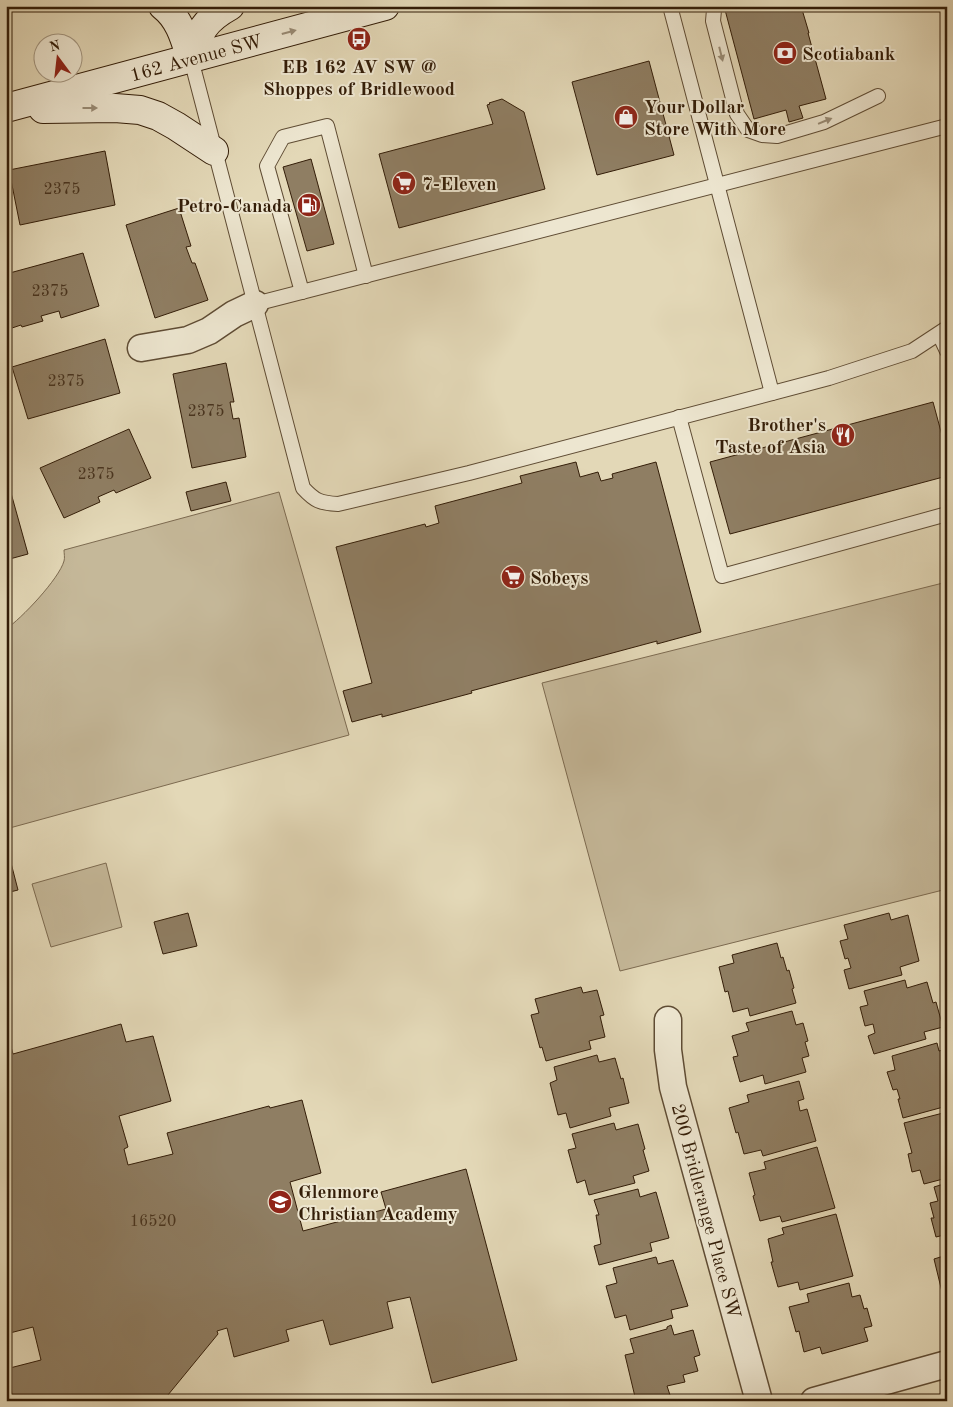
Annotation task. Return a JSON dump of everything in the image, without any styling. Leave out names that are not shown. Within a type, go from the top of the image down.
[{"type":"main road","points":[[163,6],[180,25],[191,59]]},
{"type":"main road","points":[[191,59],[199,34],[208,22],[230,6]]},
{"type":"main road","name":"162 Avenue SW","points":[[6,108],[385,6]]},
{"type":"main road","points":[[6,108],[115,108],[140,110],[158,116],[214,151]]},
{"type":"street","points":[[140,348],[188,340],[209,331],[234,314],[255,304]]},
{"type":"street","name":"200 Bridlerange Place SW","points":[[668,1020],[668,1050],[673,1087],[759,1401]]},
{"type":"street","points":[[814,1401],[947,1364]]},
{"type":"lane","points":[[670,6],[772,393]]},
{"type":"lane","points":[[716,6],[713,21],[737,114],[748,130],[762,135],[777,136],[824,122],[878,96]]},
{"type":"lane","points":[[191,59],[303,488],[313,499],[323,503],[338,504],[469,473],[828,378],[912,351],[943,331],[947,351]]},
{"type":"lane","points":[[302,292],[267,166],[283,137],[327,126],[366,276]]},
{"type":"lane","points":[[255,304],[947,126]]},
{"type":"lane","points":[[679,417],[722,576],[947,514]]},
{"type":"shaded area","points":[[279,492],[349,735],[6,829],[6,629],[30,608],[55,578],[64,561],[64,550]]},
{"type":"shaded area","points":[[947,582],[947,889],[620,971],[542,683]]},
{"type":"shaded area","points":[[106,863],[122,927],[51,947],[32,884]]},
{"type":"building","points":[[724,6],[801,6],[826,99],[799,106],[803,118],[789,122],[786,110],[754,119]]},
{"type":"building","points":[[649,61],[674,155],[597,175],[572,82]]},
{"type":"building","points":[[502,99],[524,112],[545,189],[399,228],[379,154],[493,124],[487,105]]},
{"type":"building","points":[[105,151],[115,205],[20,225],[9,170]]},
{"type":"building","name":"Petro-Canada","points":[[311,159],[334,244],[307,251],[283,167]]},
{"type":"building","points":[[179,208],[191,246],[186,247],[192,263],[195,263],[208,300],[155,318],[126,225]]},
{"type":"building","points":[[83,253],[99,306],[61,318],[59,311],[41,316],[43,321],[6,330],[6,274]]},
{"type":"building","points":[[105,339],[120,393],[28,419],[12,367]]},
{"type":"building","points":[[226,363],[234,402],[230,402],[233,419],[239,418],[246,457],[192,468],[173,374]]},
{"type":"building","points":[[933,402],[947,454],[947,476],[730,534],[710,462]]},
{"type":"building","points":[[129,429],[151,478],[116,493],[114,490],[98,497],[100,502],[64,518],[40,468]]},
{"type":"building","points":[[576,462],[580,477],[598,472],[601,481],[613,478],[612,474],[656,462],[701,632],[657,644],[657,641],[382,717],[382,714],[352,722],[343,691],[372,683],[336,547],[425,524],[426,527],[439,523],[435,506],[522,483],[520,476]]},
{"type":"building","points":[[6,475],[28,554],[6,560]]},
{"type":"building","points":[[226,482],[231,501],[191,511],[186,492]]},
{"type":"building","points":[[11,863],[18,890],[6,893],[6,864]]},
{"type":"building","points":[[188,913],[197,946],[163,954],[154,922]]},
{"type":"building","points":[[889,913],[891,920],[908,915],[919,961],[900,967],[902,975],[849,989],[844,970],[851,968],[848,958],[845,959],[840,941],[848,939],[844,925]]},
{"type":"building","points":[[777,943],[781,958],[783,957],[787,971],[789,970],[796,1003],[750,1016],[748,1008],[733,1012],[728,991],[725,992],[719,967],[734,963],[732,955]]},
{"type":"building","points":[[905,980],[907,988],[927,982],[933,1003],[936,1002],[943,1027],[924,1032],[926,1039],[874,1054],[868,1036],[875,1033],[873,1024],[865,1026],[860,1007],[868,1005],[864,991]]},
{"type":"building","points":[[581,987],[583,993],[597,990],[604,1015],[600,1016],[605,1037],[589,1041],[591,1049],[546,1061],[542,1047],[540,1048],[531,1015],[539,1013],[535,999]]},
{"type":"building","points":[[792,1011],[796,1025],[803,1023],[808,1041],[805,1042],[809,1056],[802,1058],[806,1072],[765,1084],[763,1075],[740,1082],[733,1057],[738,1056],[732,1036],[749,1031],[746,1023]]},
{"type":"building","points":[[121,1024],[126,1042],[153,1036],[171,1101],[119,1116],[128,1147],[124,1149],[128,1165],[173,1154],[167,1133],[269,1106],[270,1108],[302,1100],[321,1173],[290,1182],[303,1231],[386,1209],[381,1192],[466,1169],[517,1360],[432,1383],[410,1297],[387,1302],[393,1328],[330,1345],[323,1320],[286,1330],[289,1341],[234,1357],[227,1328],[217,1331],[218,1334],[163,1401],[14,1401],[6,1369],[41,1360],[33,1327],[6,1334],[6,1029],[13,1054]]},
{"type":"building","points":[[937,1043],[939,1051],[947,1049],[947,1106],[903,1118],[897,1089],[893,1090],[887,1072],[895,1070],[892,1056]]},
{"type":"building","points":[[597,1055],[599,1062],[615,1058],[621,1079],[623,1078],[629,1103],[609,1108],[611,1116],[570,1128],[566,1113],[558,1115],[550,1083],[557,1080],[554,1067]]},
{"type":"building","points":[[799,1081],[804,1099],[798,1101],[800,1111],[807,1109],[816,1141],[763,1156],[761,1150],[744,1154],[729,1108],[749,1102],[747,1095]]},
{"type":"building","points":[[947,1112],[947,1178],[924,1184],[920,1170],[912,1172],[908,1154],[912,1153],[904,1123]]},
{"type":"building","points":[[614,1123],[616,1130],[638,1124],[649,1171],[633,1176],[635,1183],[589,1195],[585,1180],[577,1183],[568,1150],[576,1148],[572,1134]]},
{"type":"building","points":[[817,1147],[835,1208],[782,1222],[780,1216],[760,1221],[749,1173],[766,1169],[764,1162]]},
{"type":"building","points":[[947,1183],[947,1244],[944,1235],[936,1237],[931,1218],[934,1218],[930,1203],[938,1201],[934,1187]]},
{"type":"building","points":[[638,1189],[640,1197],[656,1192],[669,1238],[650,1243],[652,1251],[599,1265],[594,1246],[601,1244],[596,1215],[599,1215],[594,1200]]},
{"type":"building","points":[[836,1214],[853,1276],[800,1290],[798,1282],[778,1287],[771,1262],[773,1262],[768,1239],[784,1234],[782,1228]]},
{"type":"building","points":[[947,1255],[947,1290],[942,1292],[934,1259]]},
{"type":"building","points":[[656,1257],[658,1264],[673,1260],[688,1306],[671,1310],[673,1318],[630,1330],[626,1315],[615,1318],[606,1286],[617,1283],[613,1268]]},
{"type":"building","points":[[849,1283],[852,1297],[860,1295],[864,1309],[867,1308],[872,1326],[864,1328],[868,1341],[822,1354],[820,1347],[804,1352],[799,1331],[796,1332],[789,1307],[809,1302],[807,1294]]},
{"type":"building","points":[[671,1325],[674,1335],[693,1330],[700,1355],[694,1357],[698,1371],[683,1375],[685,1382],[667,1386],[670,1395],[648,1401],[636,1401],[625,1355],[634,1353],[630,1339],[667,1329]]},
{"type":"place","name":"EB 162 AV SW @ Shoppes of Bridlewood","points":[[359,39]]},
{"type":"place","name":"Scotiabank","points":[[785,53]]},
{"type":"place","name":"Your Dollar Store With More","points":[[626,117]]},
{"type":"place","name":"7-Eleven","points":[[404,183]]},
{"type":"place","name":"Petro-Canada","points":[[309,205]]},
{"type":"place","name":"Brother's Taste of Asia","points":[[843,435]]},
{"type":"place","name":"Sobeys","points":[[513,577]]},
{"type":"place","name":"Glenmore Christian Academy","points":[[280,1202]]}]
